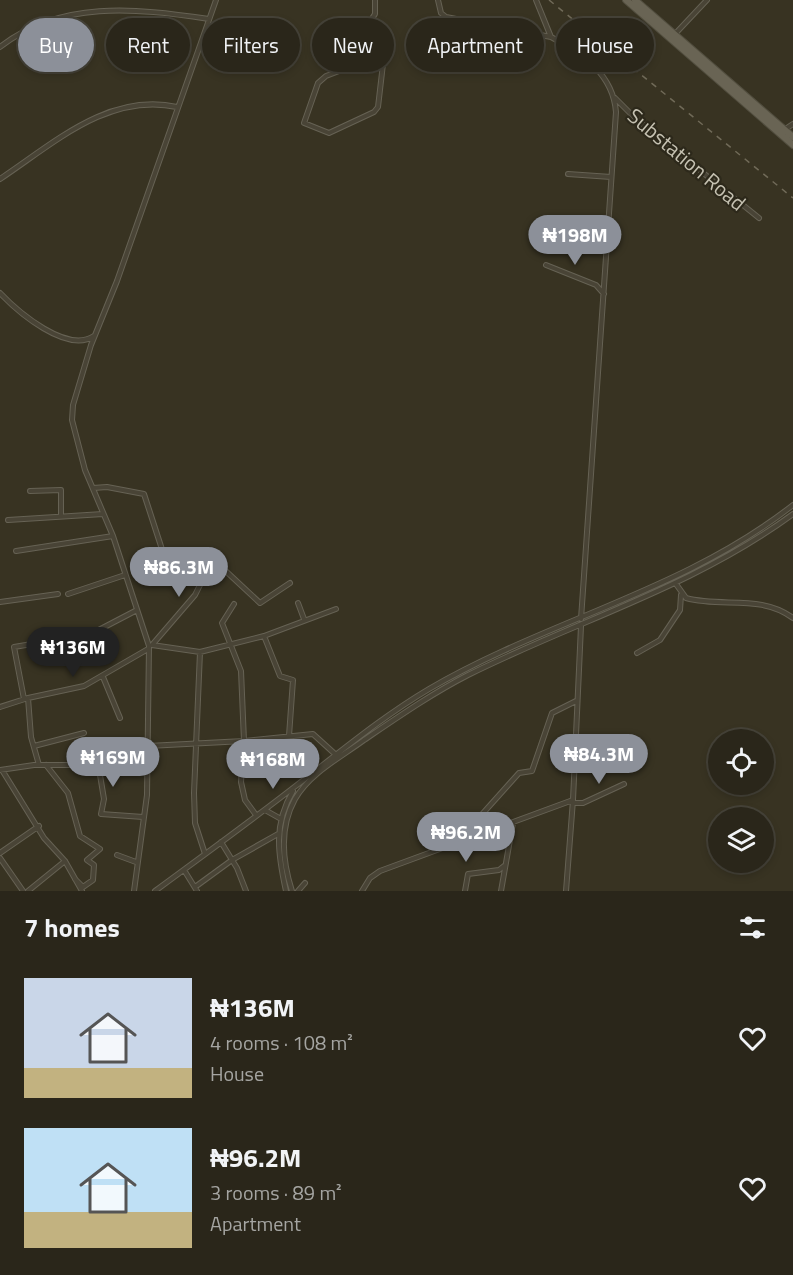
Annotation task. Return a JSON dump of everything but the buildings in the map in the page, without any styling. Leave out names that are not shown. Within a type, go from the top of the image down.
[{"type":"main road","points":[[626,0],[793,145]]},
{"type":"main road","points":[[634,0],[793,137]]},
{"type":"street","points":[[210,18],[216,0]]},
{"type":"street","points":[[372,18],[375,14],[375,0]]},
{"type":"street","points":[[438,0],[441,13],[446,17],[551,37],[592,63],[603,74],[615,98],[612,177],[581,619]]},
{"type":"street","points":[[536,0],[551,37]]},
{"type":"street","points":[[673,35],[707,0]]},
{"type":"street","points":[[0,47],[24,26],[39,19],[100,6],[119,6],[202,19]]},
{"type":"street","points":[[134,891],[148,758],[150,646],[113,536],[85,470],[72,420],[78,389],[95,336],[202,39]]},
{"type":"street","points":[[336,72],[326,76],[318,83],[304,123],[328,133],[374,112],[378,107],[382,72]]},
{"type":"street","name":"Substation Road","points":[[615,98],[634,117],[759,218]]},
{"type":"street","points":[[0,179],[76,128],[111,110],[143,103],[177,107]]},
{"type":"street","points":[[783,130],[793,124]]},
{"type":"street","points":[[568,174],[612,177]]},
{"type":"street","points":[[546,265],[596,285],[604,294]]},
{"type":"street","points":[[596,285],[605,279]]},
{"type":"street","points":[[0,293],[27,318],[59,335],[79,340],[95,336]]},
{"type":"street","points":[[93,488],[144,494],[171,577],[196,569],[207,571]]},
{"type":"street","points":[[30,491],[60,490],[61,516]]},
{"type":"street","points":[[155,891],[295,787],[335,754],[429,689],[504,651],[652,588],[724,552],[793,505]]},
{"type":"street","points":[[8,520],[103,514]]},
{"type":"street","points":[[286,891],[283,844],[289,812],[302,790],[325,768],[432,694],[508,656],[676,584],[745,547],[793,514]]},
{"type":"street","points":[[16,551],[113,536]]},
{"type":"street","points":[[0,708],[26,699],[72,690],[103,677],[150,646],[195,595],[207,571],[215,561],[260,603],[290,583]]},
{"type":"street","points":[[68,594],[125,575]]},
{"type":"street","points":[[637,653],[660,640],[680,610],[681,594],[676,584]]},
{"type":"street","points":[[652,588],[655,594]]},
{"type":"street","points":[[0,602],[58,594]]},
{"type":"street","points":[[681,594],[692,600],[762,604],[779,608],[793,618]]},
{"type":"street","points":[[298,603],[304,620]]},
{"type":"street","points":[[234,604],[222,623],[244,686],[241,782],[245,800],[256,815]]},
{"type":"street","points":[[150,646],[200,652],[264,636],[336,609]]},
{"type":"street","points":[[39,765],[14,647],[91,634],[137,610]]},
{"type":"street","points":[[566,891],[573,801],[581,626]]},
{"type":"street","points":[[264,636],[280,676],[293,680],[289,736]]},
{"type":"street","points":[[200,652],[195,823],[205,854]]},
{"type":"street","points":[[103,677],[120,718]]},
{"type":"street","points":[[464,839],[476,820],[519,773],[532,771],[552,713],[576,701]]},
{"type":"street","points":[[34,746],[84,733]]},
{"type":"street","points":[[148,746],[244,741],[313,734],[335,754]]},
{"type":"street","points":[[82,891],[65,861],[44,838],[39,826],[1,770],[39,765],[148,758]]},
{"type":"street","points":[[98,763],[104,799],[101,814],[143,817]]},
{"type":"street","points":[[46,765],[68,793],[80,836],[100,849],[87,860],[94,865],[93,880],[83,887],[75,879]]},
{"type":"street","points":[[362,891],[370,878],[380,871],[484,831],[573,801],[584,803],[624,784]]},
{"type":"street","points":[[292,891],[278,854],[278,834],[281,819],[295,787]]},
{"type":"street","points":[[265,809],[281,819]]},
{"type":"street","points":[[476,820],[484,831]]},
{"type":"street","points":[[501,891],[513,823]]},
{"type":"street","points":[[0,852],[39,826]]},
{"type":"street","points":[[184,870],[196,889],[232,860],[278,834]]},
{"type":"street","points":[[221,842],[246,891]]},
{"type":"street","points":[[117,855],[136,862]]},
{"type":"street","points":[[0,858],[23,891]]},
{"type":"street","points":[[28,891],[65,861]]},
{"type":"street","points":[[465,891],[468,874],[499,870],[505,866]]},
{"type":"street","points":[[298,891],[304,883]]},
{"type":"railway","points":[[549,0],[793,198]]}]
